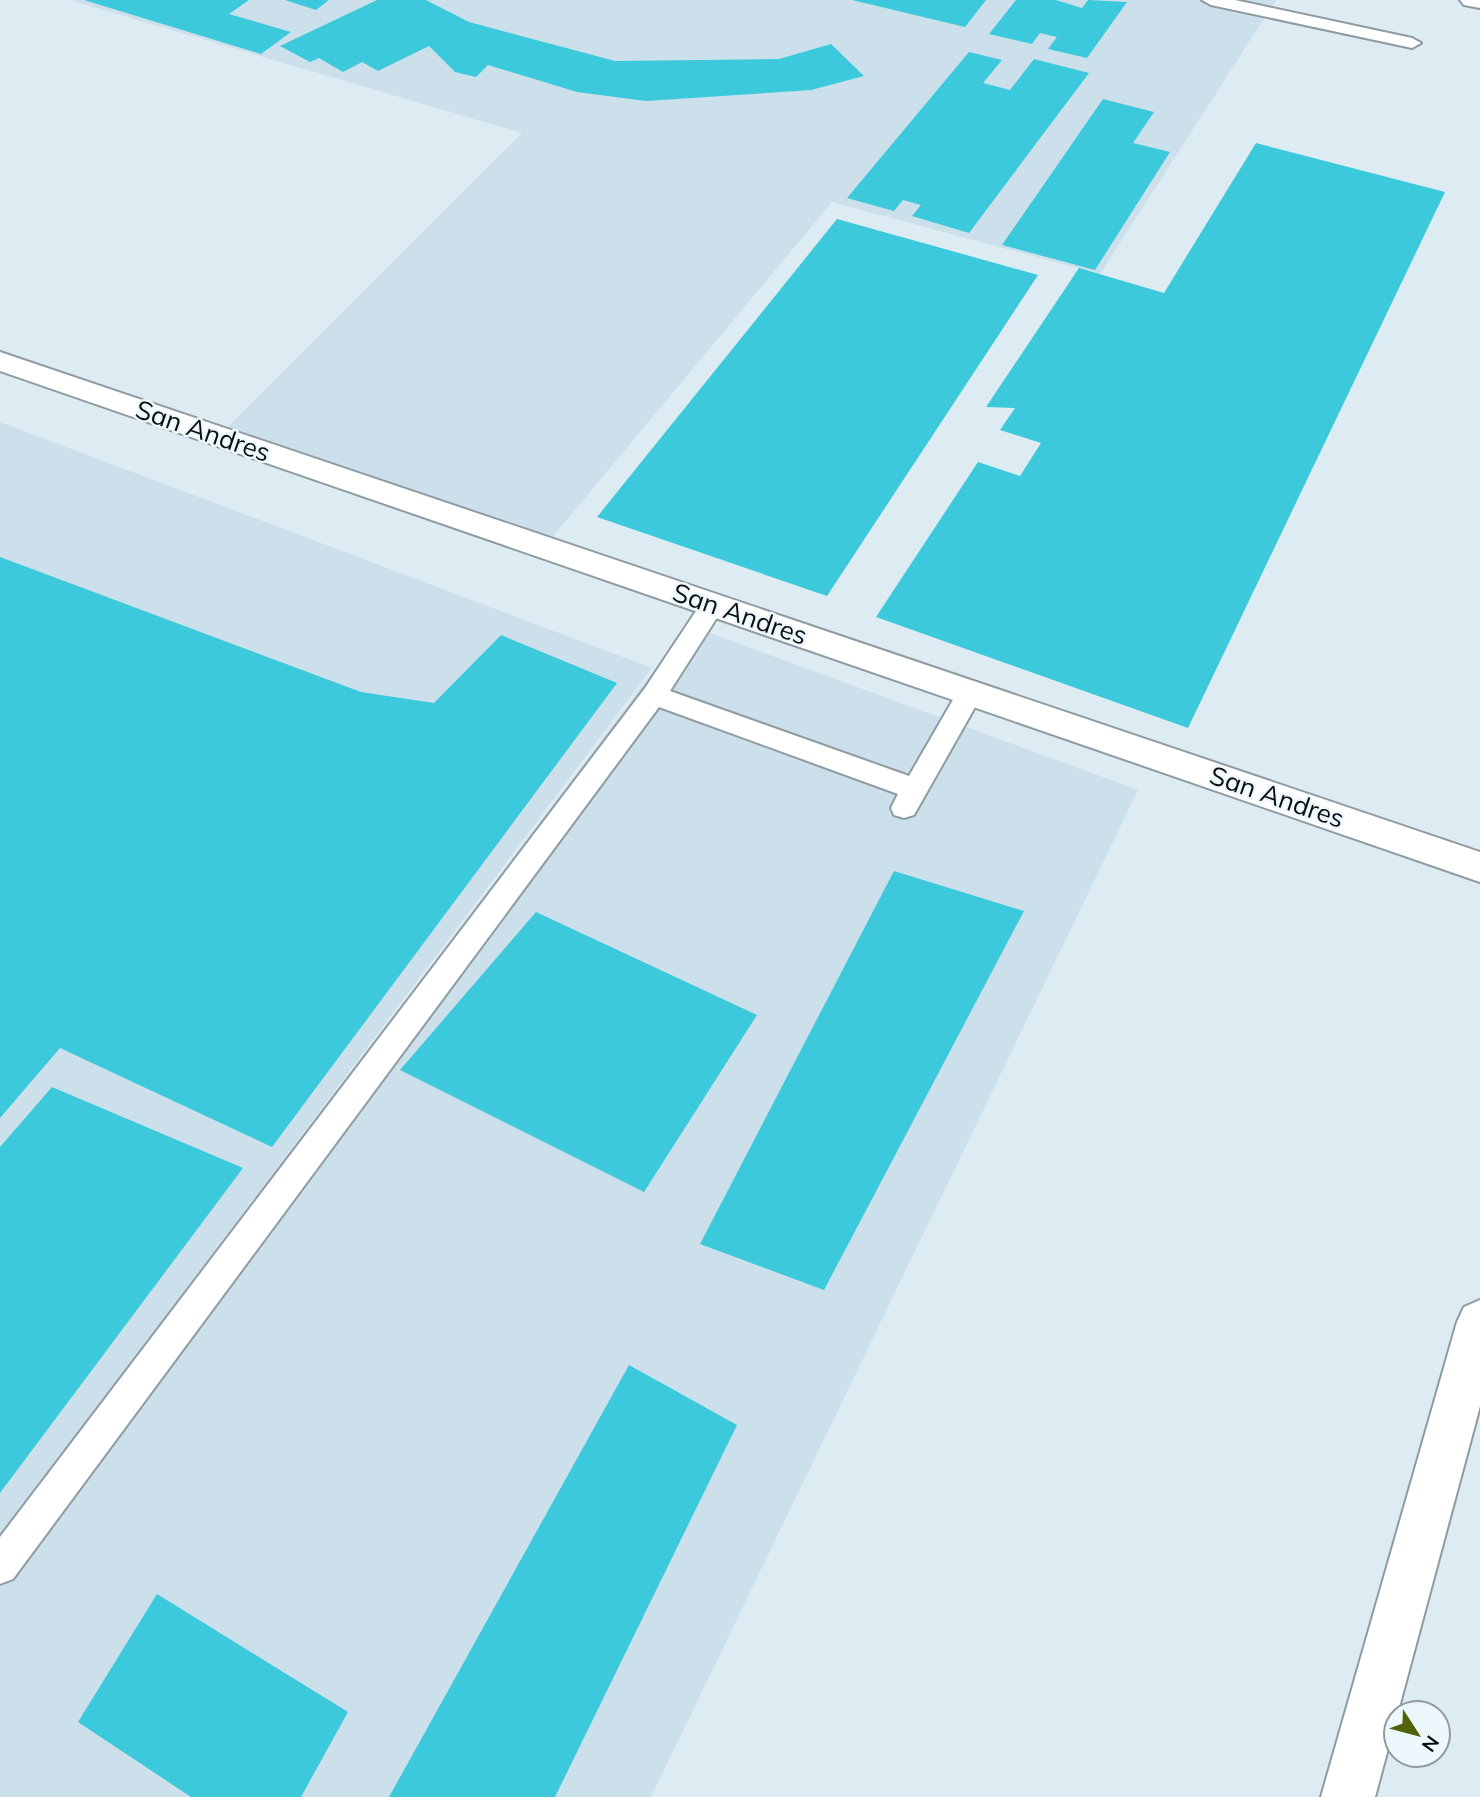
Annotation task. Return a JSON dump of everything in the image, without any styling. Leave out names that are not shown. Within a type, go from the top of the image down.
[{"type":"street","points":[[1472,0],[1480,1]]},
{"type":"street","name":"San Andres","points":[[0,361],[1480,867]]},
{"type":"street","points":[[1355,1794],[1480,1322]]},
{"type":"lane","points":[[1211,0],[1412,43]]},
{"type":"lane","points":[[0,1566],[654,695],[713,605]]},
{"type":"lane","points":[[654,695],[909,799],[970,692]]},
{"type":"shaded area","points":[[70,0],[1276,0],[1100,274],[832,202],[544,547],[219,436],[522,133]]},
{"type":"shaded area","points":[[0,422],[652,668],[0,1537]]},
{"type":"shaded area","points":[[688,625],[1138,790],[651,1797],[0,1797],[0,1540]]},
{"type":"building","points":[[84,0],[249,0],[229,14],[291,32],[261,54]]},
{"type":"building","points":[[285,0],[329,0],[316,10]]},
{"type":"building","points":[[377,0],[426,0],[469,22],[615,61],[779,59],[831,44],[864,76],[811,90],[646,101],[577,92],[488,65],[476,77],[455,72],[429,46],[378,71],[362,62],[343,72],[319,58],[310,62],[280,46]]},
{"type":"building","points":[[852,0],[986,0],[965,27]]},
{"type":"building","points":[[1016,0],[1056,0],[1082,8],[1088,0],[1127,2],[1087,58],[1048,49],[1057,37],[1040,33],[1032,44],[989,34]]},
{"type":"building","points":[[969,52],[1002,60],[983,83],[1010,90],[1034,59],[1089,73],[969,233],[912,216],[921,205],[903,200],[894,211],[847,198]]},
{"type":"building","points":[[1103,99],[1154,112],[1133,143],[1170,152],[1095,270],[1002,245]]},
{"type":"building","points":[[1256,143],[1445,192],[1188,728],[876,617],[978,462],[1020,476],[1041,443],[1000,430],[1015,408],[986,407],[1079,268],[1164,293]]},
{"type":"building","points":[[837,219],[1038,275],[827,596],[597,517]]},
{"type":"building","points":[[0,557],[361,692],[434,703],[501,635],[617,683],[272,1147],[60,1048],[0,1118]]},
{"type":"building","points":[[894,871],[1024,911],[824,1290],[700,1244]]},
{"type":"building","points":[[536,912],[757,1015],[644,1192],[400,1070]]},
{"type":"building","points":[[52,1087],[243,1168],[0,1493],[0,1147]]},
{"type":"building","points":[[629,1365],[737,1425],[555,1797],[389,1797]]},
{"type":"building","points":[[157,1594],[348,1712],[301,1797],[191,1797],[78,1722]]}]
